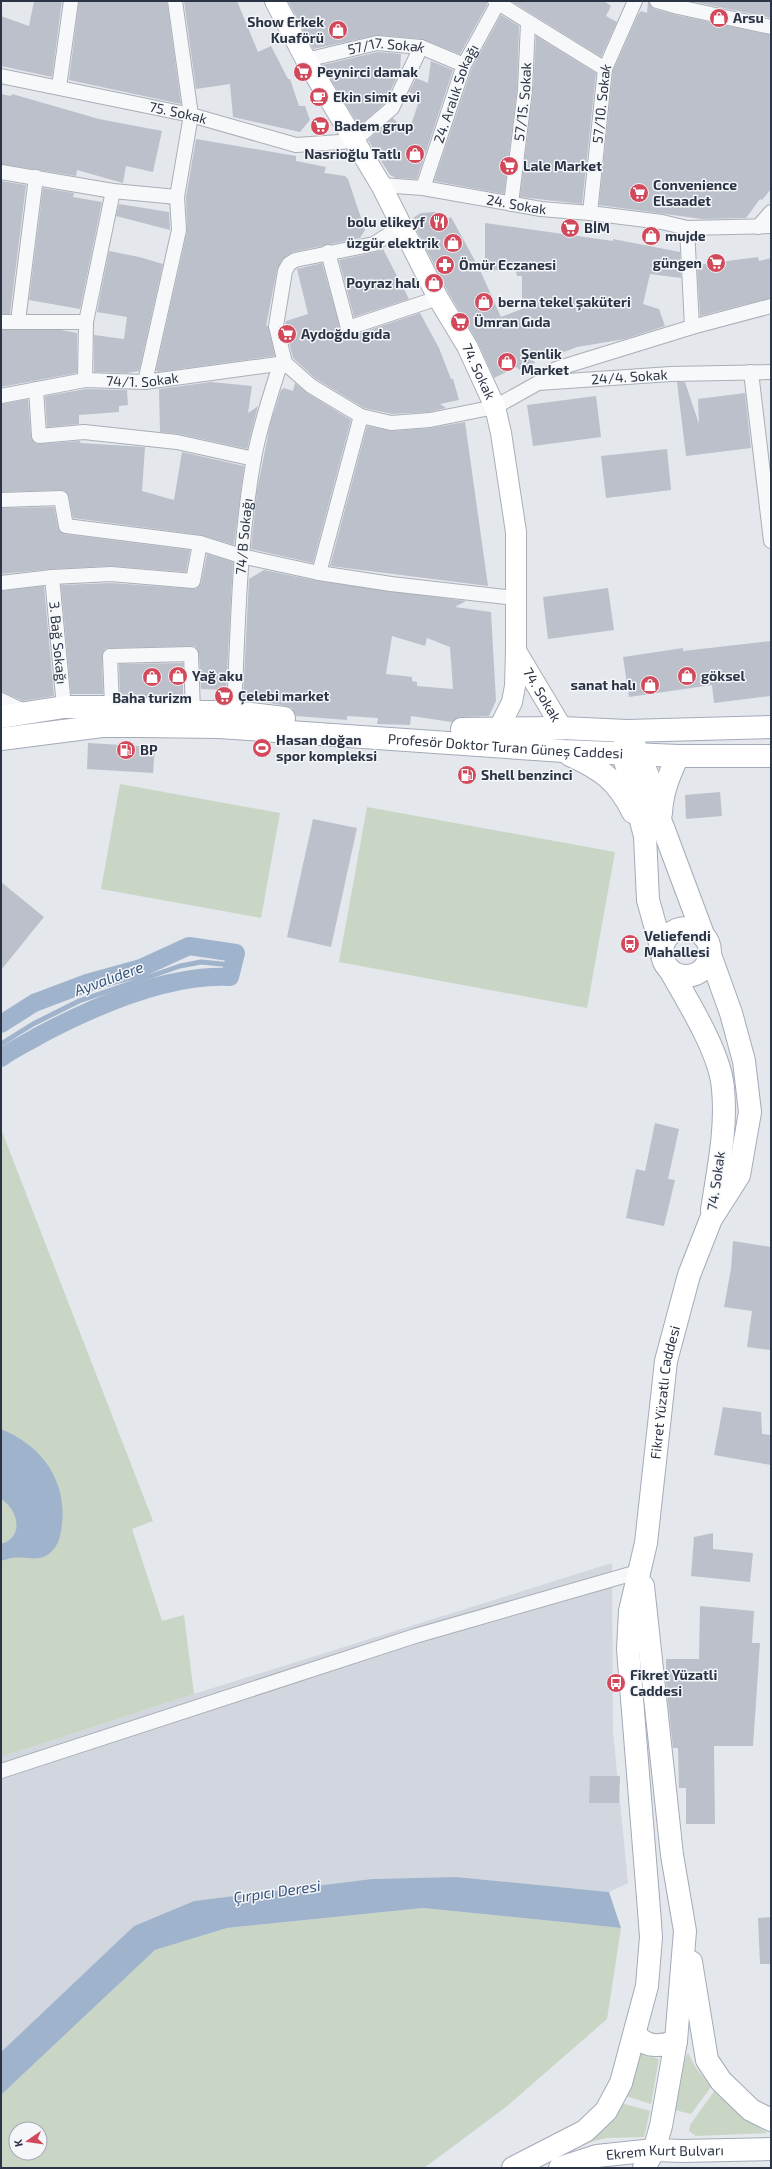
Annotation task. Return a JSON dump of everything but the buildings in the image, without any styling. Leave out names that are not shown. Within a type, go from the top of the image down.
[{"type":"main road","name":"74. Sokak","points":[[275,1],[306,60],[381,185],[438,298],[467,346],[495,407],[501,433],[516,532],[516,651],[562,728]]},
{"type":"main road","points":[[475,744],[498,730],[512,702],[515,686],[516,651]]},
{"type":"main road","name":"Profesör Doktor Turan Güneş Caddesi","points":[[1,717],[64,707],[112,707],[193,712],[234,712],[377,728],[498,730],[562,728],[627,731],[771,727]]},
{"type":"main road","name":"Profesör Doktor Turan Güneş Caddesi","points":[[1,739],[102,726],[140,726],[218,728],[631,754],[678,756],[771,756]]},
{"type":"main road","points":[[627,731],[645,836]]},
{"type":"main road","points":[[560,750],[596,767],[612,780],[628,802],[645,836]]},
{"type":"main road","name":"74. Sokak","points":[[631,754],[648,776],[661,822],[731,1013],[744,1062],[750,1112],[738,1176],[711,1219]]},
{"type":"main road","points":[[661,822],[662,799],[668,778],[678,756]]},
{"type":"main road","name":"74. Sokak","points":[[645,836],[648,900],[666,960],[714,1055],[724,1088],[723,1137],[711,1219]]},
{"type":"main road","points":[[691,929],[707,945],[705,967],[692,975],[676,974],[666,960],[668,936],[675,931],[691,929]]},
{"type":"main road","name":"Fikret Yüzatlı Caddesi","points":[[641,1571],[646,1543],[666,1361],[688,1275],[711,1219]]},
{"type":"main road","points":[[641,1571],[672,1855],[707,2060],[721,2082],[751,2110],[771,2120]]},
{"type":"main road","points":[[513,2168],[585,2131],[606,2111],[621,2083],[647,1986],[650,1938],[628,1649],[630,1611],[641,1571]]},
{"type":"main road","points":[[649,2159],[661,2126],[676,2041],[685,1930]]},
{"type":"main road","points":[[635,2033],[639,2039],[646,2044],[665,2046],[676,2041]]},
{"type":"main road","name":"Ekrem Kurt Bulvarı","points":[[560,2168],[597,2156],[649,2159],[682,2151],[771,2149]]},
{"type":"street","points":[[59,87],[71,1]]},
{"type":"street","points":[[145,382],[179,230],[177,197],[191,116],[175,1]]},
{"type":"street","name":"57/10. Sokak","points":[[590,213],[605,69],[635,1]]},
{"type":"street","points":[[657,1],[679,4],[771,27]]},
{"type":"street","points":[[496,2],[605,69]]},
{"type":"street","name":"24. Aralık Sokağı","points":[[422,188],[464,65],[496,2]]},
{"type":"street","name":"57/15. Sokak","points":[[511,204],[525,90],[528,23]]},
{"type":"street","name":"57/17. Sokak","points":[[306,60],[377,43],[421,47],[464,65]]},
{"type":"street","points":[[354,141],[392,108],[421,47]]},
{"type":"street","name":"75. Sokak","points":[[1,76],[191,116],[296,145],[354,141]]},
{"type":"street","points":[[1,172],[113,191],[177,197]]},
{"type":"street","points":[[18,321],[36,178]]},
{"type":"street","name":"24. Sokak","points":[[381,185],[422,188],[541,209],[590,213],[662,222],[687,228],[764,227]]},
{"type":"street","points":[[85,380],[86,322],[113,191]]},
{"type":"street","points":[[764,227],[771,212]]},
{"type":"street","points":[[402,226],[374,244],[328,252],[295,260],[289,264],[285,271],[276,326],[282,364],[311,386],[361,416],[391,423],[430,420],[495,407]]},
{"type":"street","points":[[687,228],[692,327]]},
{"type":"street","points":[[328,252],[348,328],[438,298]]},
{"type":"street","points":[[538,383],[556,369],[692,327],[771,306]]},
{"type":"street","points":[[1,322],[86,322]]},
{"type":"street","name":"74/1. Sokak","points":[[1,396],[85,380],[145,382],[282,364]]},
{"type":"street","name":"74/B Sokağı","points":[[234,712],[241,556],[254,459],[266,409],[282,364]]},
{"type":"street","points":[[751,372],[771,541]]},
{"type":"street","name":"24/4. Sokak","points":[[495,407],[538,383],[671,374],[771,372]]},
{"type":"street","points":[[36,390],[39,436],[84,432],[177,442],[254,459]]},
{"type":"street","points":[[320,573],[361,416]]},
{"type":"street","points":[[1,500],[61,498],[66,526],[200,544],[241,556],[320,573],[391,584],[515,598]]},
{"type":"street","points":[[1,583],[52,577],[111,574],[193,581],[200,544]]},
{"type":"street","name":"3. Bağ Sokağı","points":[[52,577],[64,707]]},
{"type":"street","points":[[112,707],[110,656],[191,654],[193,712]]},
{"type":"street","points":[[1,700],[26,712]]},
{"type":"street","points":[[1,1771],[415,1636],[641,1571]]},
{"type":"shaded area","points":[[612,1563],[613,1732],[628,1883],[609,1892],[456,1877],[372,1879],[194,1901],[134,1926],[1,2052],[1,1757],[194,1694]]},
{"type":"green space","points":[[120,784],[280,813],[261,918],[101,889]]},
{"type":"green space","points":[[367,807],[615,852],[587,1008],[339,962]]},
{"type":"green space","points":[[1,1129],[153,1521],[132,1529],[162,1621],[184,1615],[194,1694],[1,1757]]},
{"type":"green space","points":[[423,1908],[621,1928],[607,2019],[506,2107],[424,2168],[1,2168],[1,2095],[155,1950],[227,1928]]},
{"type":"green space","points":[[638,2053],[659,2059],[651,2104],[626,2096]]},
{"type":"green space","points":[[688,2053],[696,2068],[711,2087],[691,2114],[675,2110],[683,2063]]},
{"type":"green space","points":[[715,2090],[735,2111],[767,2133],[696,2136],[689,2131],[690,2125]]},
{"type":"green space","points":[[621,2103],[650,2111],[644,2137],[607,2138],[576,2145]]},
{"type":"water","points":[[1,1429],[28,1444],[39,1454],[55,1479],[60,1493],[62,1524],[58,1543],[51,1552],[42,1557],[12,1558],[1,1561],[1,1544],[9,1540],[14,1535],[16,1523],[12,1509],[1,1499]]},
{"type":"water","name":"Çırpıcı Deresi","points":[[456,1877],[609,1892],[621,1928],[423,1908],[227,1928],[155,1950],[1,2095],[1,2052],[134,1926],[194,1901],[372,1879]]},
{"type":"waterway","name":"Ayvalıdere","points":[[1,1024],[34,1003],[87,983],[141,968],[189,946],[236,953],[230,977],[206,977],[181,981],[157,986],[132,994],[61,1024],[1,1058]]},
{"type":"waterway","name":"Ayvalıdere","points":[[1,1044],[33,1024],[79,1001],[180,966],[201,962],[232,965]]},
{"type":"place","name":"Arsu","points":[[719,18]]},
{"type":"place","name":"Show Erkek Kuaförü","points":[[338,30]]},
{"type":"place","name":"Peynirci damak","points":[[303,72]]},
{"type":"place","name":"Ekin simit evi","points":[[319,97]]},
{"type":"place","name":"Badem grup","points":[[320,126]]},
{"type":"place","name":"Nasrioğlu Tatlı","points":[[415,154]]},
{"type":"place","name":"Lale Market","points":[[509,166]]},
{"type":"place","name":"Convenience Elsaadet","points":[[639,193]]},
{"type":"place","name":"bolu elikeyf","points":[[439,222]]},
{"type":"place","name":"BİM","points":[[570,228]]},
{"type":"place","name":"mujde","points":[[651,236]]},
{"type":"place","name":"üzgür elektrik","points":[[453,243]]},
{"type":"place","name":"güngen","points":[[716,263]]},
{"type":"place","name":"Ömür Eczanesi","points":[[445,265]]},
{"type":"place","name":"Poyraz halı","points":[[434,283]]},
{"type":"place","name":"berna tekel şaküteri","points":[[484,302]]},
{"type":"place","name":"Ümran Gıda","points":[[460,322]]},
{"type":"place","name":"Aydoğdu gıda","points":[[287,334]]},
{"type":"place","name":"Şenlik Market","points":[[507,362]]},
{"type":"place","name":"Yağ aku","points":[[178,676]]},
{"type":"place","name":"göksel","points":[[687,676]]},
{"type":"place","name":"Baha turizm","points":[[152,677]]},
{"type":"place","name":"sanat halı","points":[[650,685]]},
{"type":"place","name":"Çelebi market","points":[[224,696]]},
{"type":"place","name":"Hasan doğan spor kompleksi","points":[[262,748]]},
{"type":"place","name":"BP","points":[[126,750]]},
{"type":"place","name":"Shell benzinci","points":[[467,775]]},
{"type":"place","name":"Veliefendi Mahallesi","points":[[630,944]]},
{"type":"place","name":"Fikret Yüzatli Caddesi","points":[[616,1683]]}]
